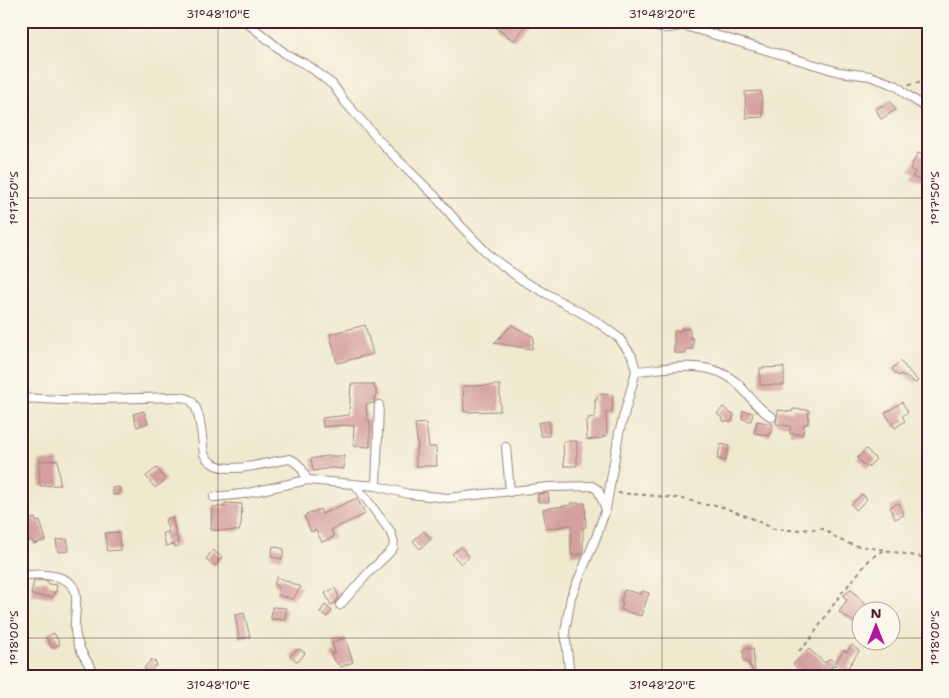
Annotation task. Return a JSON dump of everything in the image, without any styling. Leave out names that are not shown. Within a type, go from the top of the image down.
[{"type":"street","points":[[245,21],[287,55],[309,66],[333,85],[345,102],[387,149],[434,195],[491,257],[522,280],[596,321],[619,338],[632,356],[636,371],[619,433],[606,510],[596,540],[571,597],[566,632],[570,677]]},
{"type":"street","points":[[644,21],[652,27],[666,29],[682,23],[839,72],[870,76],[897,86],[928,110]]},
{"type":"street","points":[[636,371],[708,367],[728,376],[738,384],[762,411],[772,417]]},
{"type":"street","points":[[21,398],[62,400],[187,398],[192,402],[197,411],[204,454],[207,460],[221,465],[243,468],[290,459],[296,461],[307,480]]},
{"type":"street","points":[[376,486],[379,405]]},
{"type":"street","points":[[506,447],[510,492]]},
{"type":"street","points":[[214,497],[243,494],[307,480],[376,486],[409,494],[448,498],[549,487],[592,486],[598,490],[606,510]]},
{"type":"street","points":[[340,605],[389,553],[393,548],[394,542],[390,531],[355,484]]},
{"type":"street","points":[[21,576],[34,574],[49,575],[71,583],[76,595],[75,631],[77,639],[97,677]]},
{"type":"street","points":[[828,677],[836,670]]},
{"type":"path","points":[[897,86],[928,81]]},
{"type":"path","points":[[609,492],[684,499],[707,505],[717,505],[774,528],[824,530],[837,539],[862,547],[921,557],[928,552]]},
{"type":"path","points":[[799,651],[809,641],[865,564],[884,550]]},
{"type":"path","points":[[328,677],[345,670],[378,668],[401,677]]},
{"type":"building","points":[[501,21],[529,21],[514,41],[496,28]]},
{"type":"building","points":[[761,91],[763,117],[746,118],[745,92]]},
{"type":"building","points":[[890,101],[896,110],[881,119],[876,109]]},
{"type":"building","points":[[918,153],[928,157],[928,184],[912,177],[915,172],[910,169]]},
{"type":"building","points":[[365,325],[373,354],[337,363],[330,334]]},
{"type":"building","points":[[512,325],[534,337],[532,349],[494,343]]},
{"type":"building","points":[[680,329],[690,329],[690,338],[693,338],[693,349],[686,349],[686,353],[674,353],[674,331],[680,331]]},
{"type":"building","points":[[900,361],[918,381],[916,383],[901,374],[898,376],[892,369]]},
{"type":"building","points":[[784,367],[784,385],[760,385],[760,368]]},
{"type":"building","points":[[351,384],[374,384],[374,388],[376,388],[374,403],[366,404],[367,420],[370,420],[370,447],[353,446],[354,426],[323,427],[322,418],[349,415]]},
{"type":"building","points":[[500,385],[500,411],[464,412],[463,386]]},
{"type":"building","points":[[597,395],[613,395],[612,412],[607,412],[606,414],[607,436],[587,440],[586,421],[589,421],[588,418],[595,417],[595,400],[597,400]]},
{"type":"building","points":[[902,402],[908,412],[902,416],[905,421],[895,428],[885,413]]},
{"type":"building","points":[[723,407],[734,414],[732,422],[723,421],[717,414]]},
{"type":"building","points":[[793,409],[809,410],[808,424],[804,424],[803,434],[790,434],[790,426],[776,424],[778,410],[792,412]]},
{"type":"building","points":[[144,411],[148,423],[137,427],[133,414]]},
{"type":"building","points":[[743,411],[753,413],[751,421],[742,419]]},
{"type":"building","points":[[549,421],[549,436],[541,436],[538,423]]},
{"type":"building","points":[[757,421],[773,424],[770,436],[754,433]]},
{"type":"building","points":[[426,423],[429,447],[436,447],[437,466],[416,466],[416,448],[418,448],[415,424]]},
{"type":"building","points":[[563,441],[577,441],[577,466],[564,466]]},
{"type":"building","points":[[721,444],[729,446],[725,461],[717,459]]},
{"type":"building","points":[[866,449],[876,459],[867,468],[857,458]]},
{"type":"building","points":[[326,456],[344,456],[344,469],[331,468],[313,471],[311,459]]},
{"type":"building","points":[[58,460],[60,485],[40,486],[39,461]]},
{"type":"building","points":[[157,468],[166,480],[155,488],[146,476]]},
{"type":"building","points":[[119,487],[120,494],[113,495],[112,488]]},
{"type":"building","points":[[548,493],[549,502],[538,502],[538,494]]},
{"type":"building","points":[[862,494],[867,499],[856,510],[851,504]]},
{"type":"building","points":[[357,498],[365,514],[331,530],[334,537],[322,542],[316,530],[311,532],[304,516],[320,509],[322,514]]},
{"type":"building","points":[[225,503],[242,504],[239,531],[211,530],[212,507],[225,507]]},
{"type":"building","points":[[571,503],[585,503],[586,527],[583,527],[583,554],[571,555],[571,525],[546,529],[543,509],[571,505]]},
{"type":"building","points":[[899,503],[904,515],[895,519],[890,507]]},
{"type":"building","points":[[172,517],[179,546],[175,547],[174,544],[166,546],[163,533],[169,532],[165,520]]},
{"type":"building","points":[[35,518],[36,522],[40,521],[46,540],[34,544],[32,540],[25,542],[21,526],[29,524],[27,520]]},
{"type":"building","points":[[424,531],[431,539],[420,549],[413,541]]},
{"type":"building","points":[[119,532],[120,550],[107,551],[105,533]]},
{"type":"building","points":[[67,539],[69,551],[58,552],[56,540]]},
{"type":"building","points":[[273,546],[284,549],[282,559],[271,557]]},
{"type":"building","points":[[461,547],[469,557],[461,564],[452,554]]},
{"type":"building","points":[[213,550],[222,557],[215,566],[206,559]]},
{"type":"building","points":[[277,577],[301,587],[292,600],[277,594],[279,587],[274,585]]},
{"type":"building","points":[[34,580],[48,581],[48,584],[57,585],[53,597],[31,595]]},
{"type":"building","points":[[335,588],[339,597],[331,605],[325,593]]},
{"type":"building","points":[[851,589],[861,600],[852,600],[852,621],[839,612],[847,600],[843,596]]},
{"type":"building","points":[[624,590],[641,594],[642,591],[649,593],[641,616],[621,610]]},
{"type":"building","points":[[325,605],[332,611],[327,617],[320,612]]},
{"type":"building","points":[[272,607],[286,608],[285,620],[271,619]]},
{"type":"building","points":[[244,613],[250,637],[239,639],[235,615]]},
{"type":"building","points":[[54,633],[60,644],[52,648],[46,637]]},
{"type":"building","points":[[345,638],[353,662],[341,667],[331,654],[335,652],[332,642]]},
{"type":"building","points":[[852,645],[852,650],[859,651],[847,669],[836,661],[844,650],[847,652]]},
{"type":"building","points":[[753,648],[755,673],[747,662],[744,662],[743,649]]},
{"type":"building","points":[[300,649],[305,653],[298,662],[290,656]]},
{"type":"building","points":[[809,649],[825,663],[830,658],[836,665],[824,673],[823,677],[812,677],[805,670],[802,673],[793,664]]},
{"type":"building","points":[[152,659],[157,664],[149,673],[144,668]]}]
